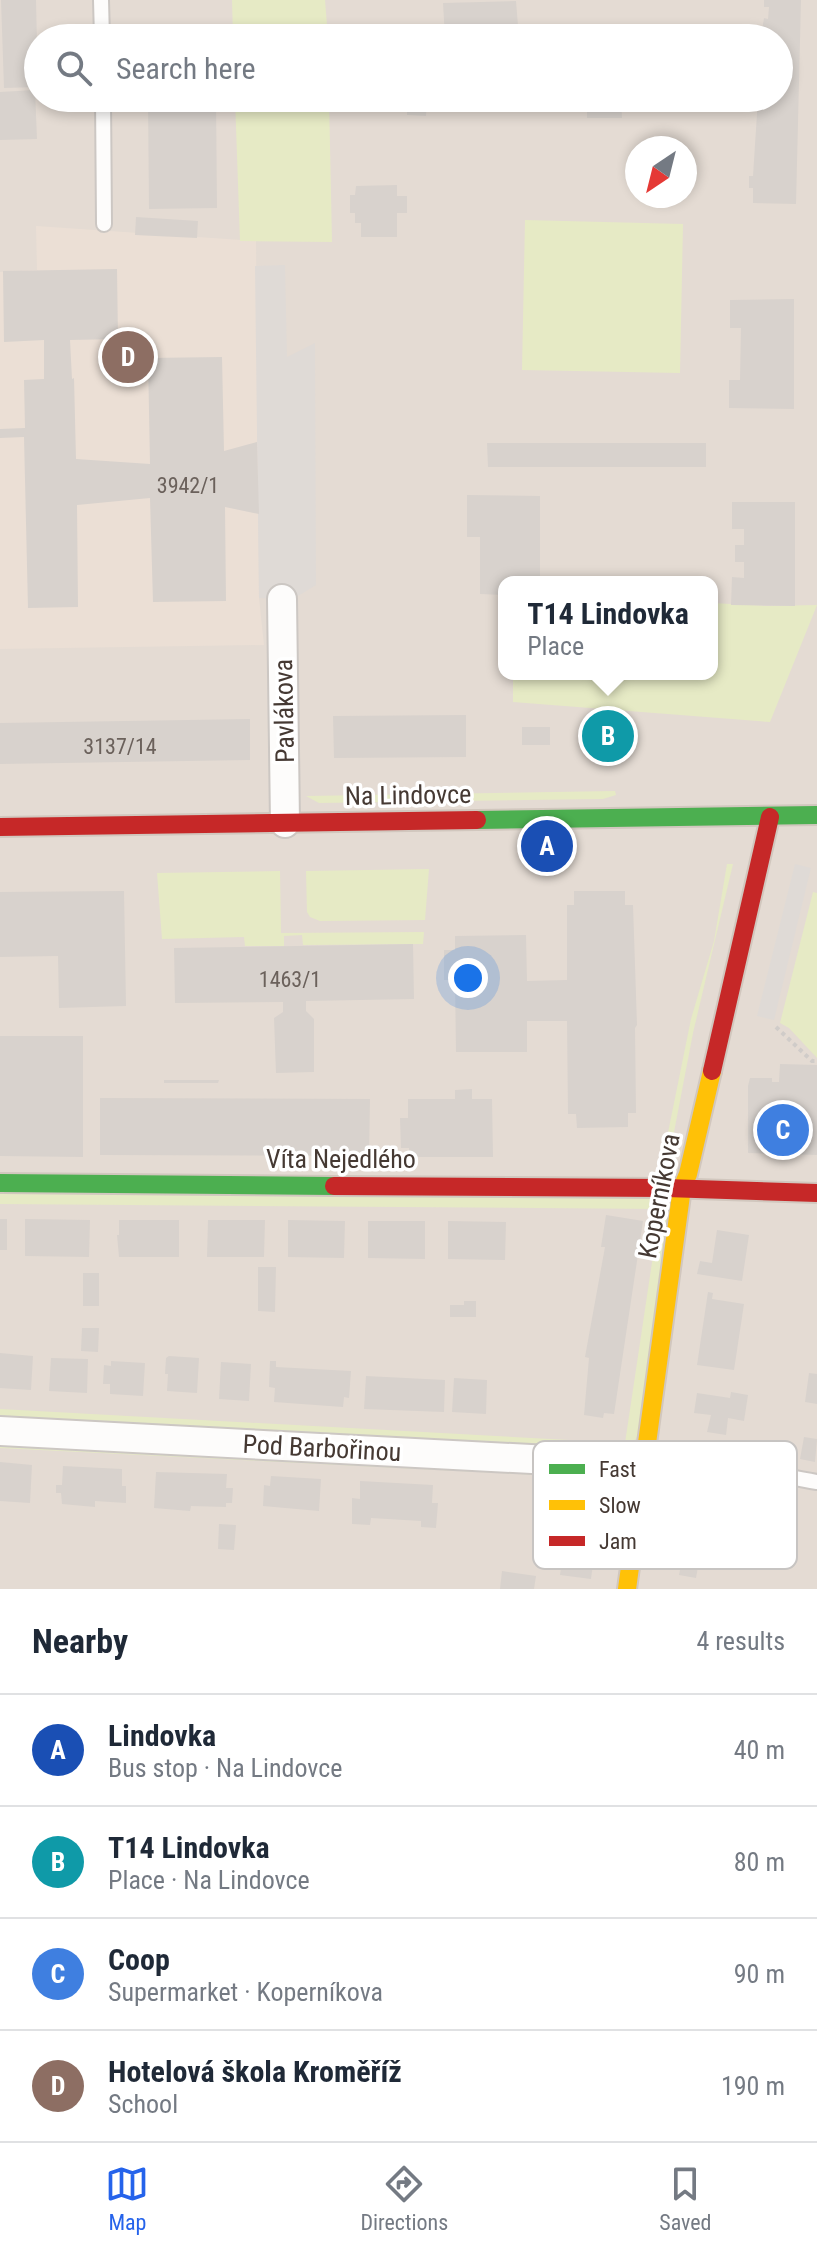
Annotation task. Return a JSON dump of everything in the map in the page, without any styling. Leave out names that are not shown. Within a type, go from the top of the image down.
[{"type":"street","name":"Pavlákova","points":[[282,599],[285,823]]},
{"type":"street","name":"Na Lindovce","points":[[0,827],[817,815]]},
{"type":"street","name":"Koperníkova","points":[[647,1441],[682,1188],[688,1174],[770,817]]},
{"type":"street","name":"Víta Nejedlého","points":[[0,1183],[682,1188],[817,1193]]},
{"type":"street","name":"Pod Barbořinou","points":[[0,1431],[533,1459]]},
{"type":"street","name":"Koperníkova","points":[[627,1589],[630,1569]]},
{"type":"lane","points":[[101,0],[102,24]]},
{"type":"lane","points":[[103,112],[104,224]]},
{"type":"lane","points":[[797,1479],[817,1482]]},
{"type":"path","points":[[776,1027],[812,1061],[817,1061]]},
{"type":"shaded area","points":[[0,0],[817,0],[817,1589],[0,1589]]},
{"type":"shaded area","points":[[36,226],[256,241],[259,598],[264,645],[0,649],[0,272],[37,270]]},
{"type":"shaded area","points":[[285,265],[287,357],[315,343],[316,585],[293,599],[259,598],[255,266]]},
{"type":"shaded area","points":[[795,864],[811,868],[774,1020],[757,1016]]},
{"type":"green space","points":[[232,0],[325,0],[327,24],[233,24]]},
{"type":"green space","points":[[235,112],[329,112],[332,242],[240,241]]},
{"type":"green space","points":[[525,220],[683,224],[680,373],[522,370]]},
{"type":"green space","points":[[718,603],[817,605],[770,722],[513,702],[513,680],[718,680]]},
{"type":"green space","points":[[615,791],[616,795],[603,799],[319,803],[306,796]]},
{"type":"green space","points":[[727,864],[733,864],[693,1033],[665,1179],[660,1172],[691,1019],[714,941]]},
{"type":"green space","points":[[429,869],[425,920],[320,921],[310,917],[307,912],[306,871]]},
{"type":"green space","points":[[280,871],[281,933],[424,932],[423,944],[303,945],[302,935],[284,936],[284,946],[245,946],[244,937],[162,939],[157,873]]},
{"type":"green space","points":[[813,892],[817,893],[817,1058],[789,1028],[780,1023]]},
{"type":"green space","points":[[0,1190],[650,1195],[666,1204],[671,1221],[640,1432],[634,1441],[625,1441],[660,1209],[0,1204]]},
{"type":"green space","points":[[0,1409],[588,1441],[533,1441],[533,1450],[0,1424]]},
{"type":"green space","points":[[0,1437],[533,1470],[533,1475],[0,1448]]},
{"type":"building","points":[[1,0],[36,0],[37,24],[24,24],[24,87],[4,88]]},
{"type":"building","points":[[764,0],[801,0],[796,204],[753,203],[753,188],[749,188],[749,176],[753,176],[757,112],[793,112],[793,24],[763,24],[764,18],[768,19],[769,7],[764,7]]},
{"type":"building","points":[[516,1],[518,24],[444,24],[443,3]]},
{"type":"building","points":[[24,91],[24,112],[36,112],[37,139],[0,140],[0,92]]},
{"type":"building","points":[[148,112],[216,112],[217,208],[149,209]]},
{"type":"building","points":[[407,112],[426,112],[426,116],[407,115]]},
{"type":"building","points":[[587,112],[622,112],[622,118],[587,118]]},
{"type":"building","points":[[397,185],[397,196],[407,196],[407,213],[397,213],[397,237],[361,237],[361,223],[355,223],[355,213],[350,213],[350,195],[355,195],[356,186]]},
{"type":"building","points":[[136,217],[198,221],[197,238],[135,235]]},
{"type":"building","points":[[117,269],[118,339],[70,340],[76,459],[150,464],[148,358],[222,357],[224,451],[257,442],[259,514],[225,507],[226,601],[153,602],[150,498],[77,505],[78,607],[28,608],[24,437],[0,438],[0,429],[25,428],[24,380],[44,379],[44,340],[4,342],[3,271]]},
{"type":"building","points":[[794,299],[794,409],[729,408],[729,380],[740,380],[741,328],[730,328],[730,300]]},
{"type":"building","points":[[487,443],[706,443],[706,467],[488,467]]},
{"type":"building","points":[[467,495],[540,496],[540,576],[498,576],[498,595],[480,594],[480,537],[467,537]]},
{"type":"building","points":[[732,502],[795,502],[795,606],[731,605],[732,577],[744,578],[744,562],[735,562],[735,545],[744,545],[744,529],[732,529]]},
{"type":"building","points":[[466,715],[466,757],[334,758],[333,716]]},
{"type":"building","points":[[250,719],[250,760],[0,764],[0,723]]},
{"type":"building","points":[[633,725],[633,745],[584,746],[583,726]]},
{"type":"building","points":[[522,727],[550,727],[550,745],[522,745]]},
{"type":"building","points":[[124,891],[126,1006],[59,1008],[58,956],[0,957],[0,892]]},
{"type":"building","points":[[574,891],[625,891],[625,905],[633,905],[636,1113],[628,1113],[628,1127],[577,1128],[576,1114],[568,1114],[567,1021],[527,1021],[527,1052],[456,1052],[455,980],[444,980],[444,950],[455,950],[455,936],[526,935],[527,981],[567,980],[567,905],[574,905]]},
{"type":"building","points":[[413,944],[414,999],[306,1001],[306,1011],[314,1019],[314,1072],[276,1073],[274,1018],[283,1012],[283,1002],[175,1003],[174,948]]},
{"type":"building","points":[[0,1036],[83,1036],[83,1157],[0,1156]]},
{"type":"building","points":[[780,1064],[817,1065],[817,1155],[748,1153],[750,1078],[772,1078],[772,1082],[779,1082]]},
{"type":"building","points":[[164,1080],[219,1080],[218,1083],[164,1083]]},
{"type":"building","points":[[472,1089],[472,1099],[492,1099],[493,1157],[409,1157],[409,1148],[401,1148],[400,1118],[408,1118],[408,1099],[455,1099],[455,1090]]},
{"type":"building","points":[[100,1098],[370,1099],[369,1156],[100,1155]]},
{"type":"building","points":[[606,1215],[643,1221],[614,1414],[604,1413],[603,1418],[584,1415],[589,1358],[585,1357],[605,1247],[601,1247]]},
{"type":"building","points":[[0,1219],[7,1219],[7,1250],[0,1250]]},
{"type":"building","points":[[25,1219],[90,1220],[89,1257],[25,1256]]},
{"type":"building","points":[[119,1220],[179,1220],[179,1257],[119,1257]]},
{"type":"building","points":[[208,1220],[265,1220],[264,1257],[207,1257]]},
{"type":"building","points":[[288,1220],[345,1221],[344,1258],[288,1257]]},
{"type":"building","points":[[368,1221],[425,1221],[425,1259],[368,1258]]},
{"type":"building","points":[[448,1221],[506,1222],[505,1260],[448,1259]]},
{"type":"building","points":[[717,1230],[749,1235],[742,1281],[697,1274],[700,1261],[712,1263]]},
{"type":"building","points":[[258,1267],[276,1267],[275,1312],[258,1311]]},
{"type":"building","points":[[83,1273],[99,1273],[99,1306],[83,1306]]},
{"type":"building","points":[[708,1292],[713,1293],[712,1299],[744,1304],[734,1370],[697,1365]]},
{"type":"building","points":[[464,1301],[476,1301],[476,1317],[450,1317],[450,1305],[464,1305]]},
{"type":"building","points":[[82,1328],[99,1328],[98,1352],[81,1351]]},
{"type":"building","points":[[0,1353],[33,1356],[31,1390],[0,1388]]},
{"type":"building","points":[[51,1358],[88,1359],[87,1393],[49,1391]]},
{"type":"building","points":[[166,1358],[199,1358],[197,1393],[167,1391],[168,1374],[165,1374]]},
{"type":"building","points":[[111,1361],[145,1363],[143,1396],[110,1394],[110,1384],[103,1384],[104,1365],[111,1366]]},
{"type":"building","points":[[270,1361],[276,1361],[276,1367],[351,1371],[349,1398],[344,1397],[343,1407],[274,1402],[275,1388],[269,1387]]},
{"type":"building","points":[[221,1362],[251,1364],[249,1401],[219,1399]]},
{"type":"building","points":[[809,1373],[817,1374],[817,1404],[805,1402]]},
{"type":"building","points":[[366,1376],[445,1380],[444,1412],[364,1409]]},
{"type":"building","points":[[454,1378],[487,1380],[486,1414],[452,1412]]},
{"type":"building","points":[[731,1392],[748,1395],[744,1421],[728,1418],[726,1435],[707,1432],[711,1415],[694,1413],[697,1393],[730,1398]]},
{"type":"building","points":[[804,1437],[817,1439],[815,1462],[800,1459]]},
{"type":"building","points":[[0,1462],[32,1465],[30,1503],[0,1501]]},
{"type":"building","points":[[63,1466],[122,1469],[126,1503],[95,1501],[95,1507],[62,1504],[61,1493],[56,1493],[56,1485],[62,1485]]},
{"type":"building","points":[[156,1472],[227,1474],[226,1488],[233,1488],[232,1503],[226,1503],[226,1507],[191,1506],[190,1511],[154,1508]]},
{"type":"building","points":[[271,1476],[321,1479],[319,1511],[263,1506],[264,1485],[270,1486]]},
{"type":"building","points":[[360,1481],[433,1485],[432,1503],[438,1503],[436,1528],[421,1527],[421,1521],[371,1518],[370,1525],[352,1524],[352,1498],[360,1499]]},
{"type":"building","points":[[219,1524],[236,1525],[234,1550],[218,1549]]},
{"type":"building","points":[[561,1569],[592,1569],[591,1579],[560,1575]]},
{"type":"building","points":[[674,1569],[698,1569],[696,1578],[679,1575],[680,1570]]},
{"type":"building","points":[[502,1571],[536,1576],[534,1589],[500,1589]]},
{"type":"traffic: fast","points":[[477,820],[817,815]]},
{"type":"traffic: fast","points":[[0,1183],[334,1186]]},
{"type":"traffic: slow","points":[[647,1441],[682,1188],[712,1071]]},
{"type":"traffic: slow","points":[[627,1589],[630,1569]]},
{"type":"traffic: jam","points":[[712,1071],[770,817]]},
{"type":"traffic: jam","points":[[0,827],[477,820]]},
{"type":"traffic: jam","points":[[334,1186],[666,1188],[817,1193]]},
{"type":"place","name":"Hotelová škola Kroměříž","points":[[128,357]]},
{"type":"place","name":"T14 Lindovka","points":[[608,736]]},
{"type":"place","name":"Lindovka","points":[[547,846]]},
{"type":"place","name":"Coop","points":[[783,1130]]}]
